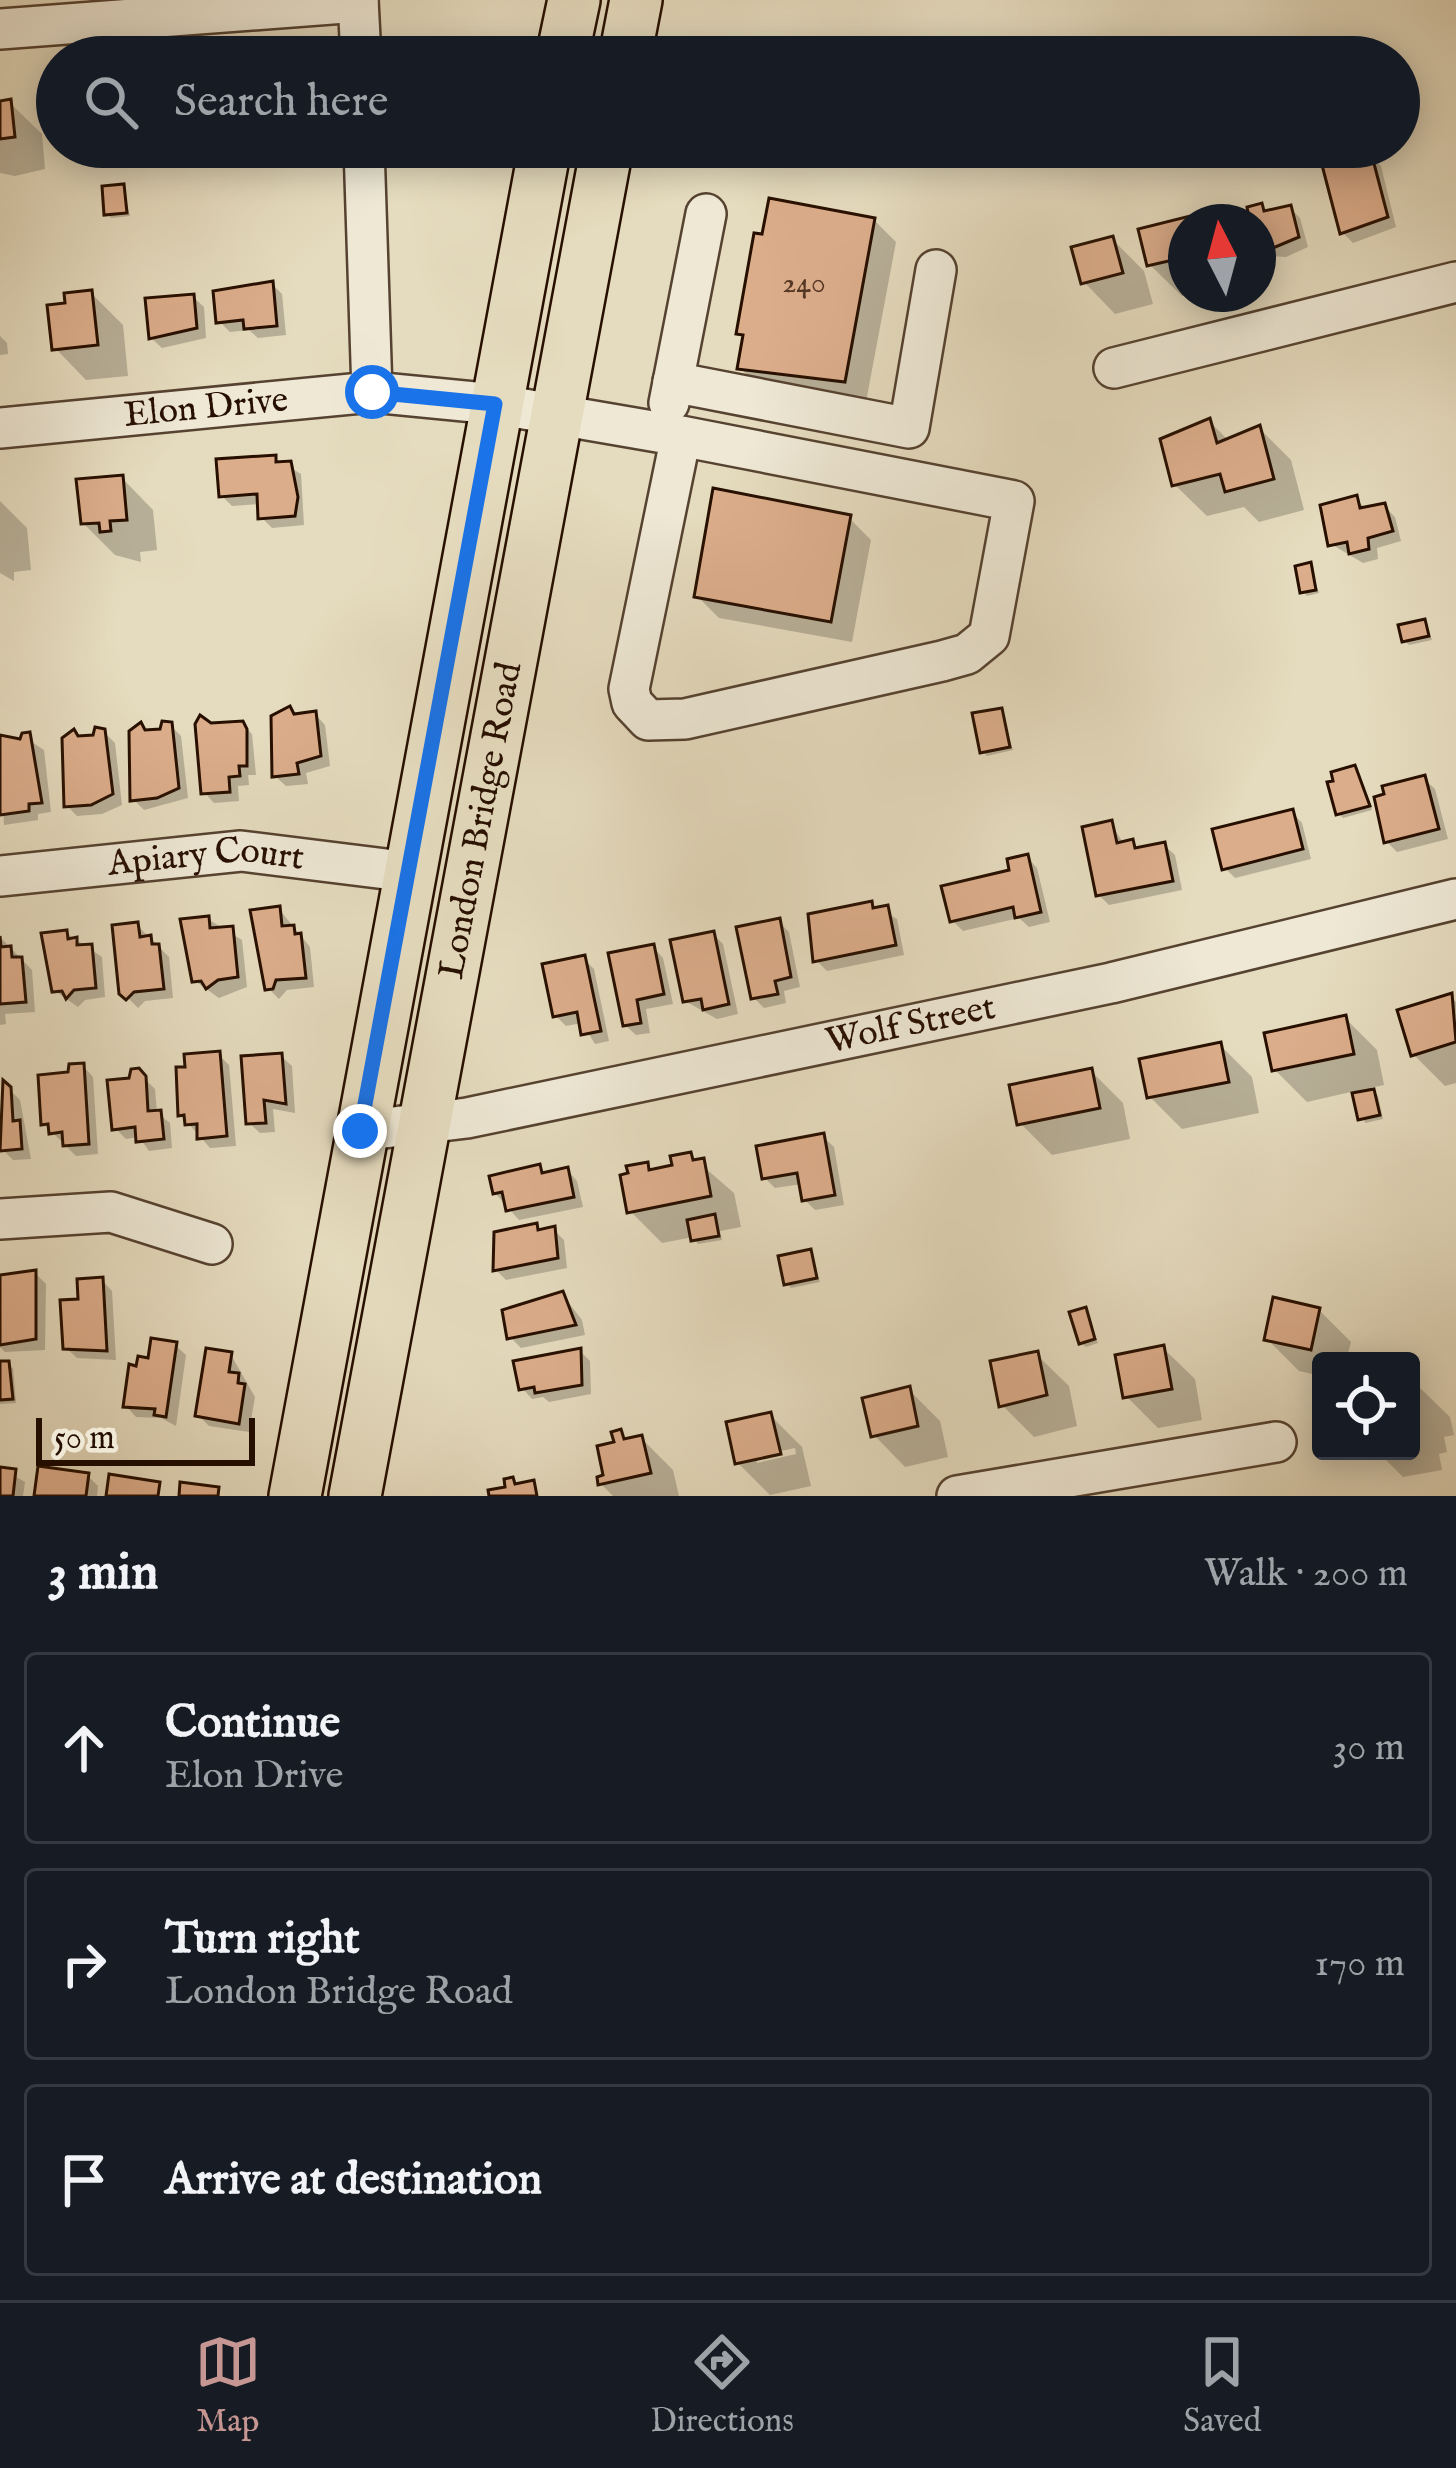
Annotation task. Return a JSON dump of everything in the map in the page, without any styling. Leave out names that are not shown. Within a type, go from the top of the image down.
[{"type":"main road","points":[[566,36],[574,0]]},
{"type":"main road","points":[[629,36],[636,0]]},
{"type":"main road","name":"London Bridge Road","points":[[295,1496],[541,168]]},
{"type":"main road","name":"London Bridge Road","points":[[356,1496],[603,168]]},
{"type":"street","points":[[0,29],[358,1],[360,36]]},
{"type":"street","points":[[365,168],[372,392]]},
{"type":"street","points":[[672,434],[1014,501],[989,636],[967,654],[942,662],[685,719],[647,720],[632,703],[629,688],[672,434],[673,382],[706,214]]},
{"type":"street","points":[[673,382],[909,428],[936,270]]},
{"type":"street","points":[[1114,368],[1456,282]]},
{"type":"street","name":"Elon Drive","points":[[0,428],[372,392],[495,404],[672,434]]},
{"type":"street","name":"Apiary Court","points":[[0,876],[242,851],[410,872]]},
{"type":"street","name":"Wolf Street","points":[[360,1131],[426,1125],[1111,983],[1456,899]]},
{"type":"street","points":[[0,1219],[111,1212],[212,1244]]},
{"type":"street","points":[[957,1496],[1276,1442]]},
{"type":"building","points":[[11,99],[15,137],[0,139],[0,101]]},
{"type":"building","points":[[1323,168],[1375,168],[1388,217],[1340,234]]},
{"type":"building","points":[[124,184],[127,213],[104,215],[102,186]]},
{"type":"building","points":[[769,198],[875,218],[845,382],[737,369],[743,335],[736,334],[754,233],[762,234]]},
{"type":"building","points":[[1291,205],[1299,237],[1276,247],[1276,208]]},
{"type":"building","points":[[1168,222],[1168,261],[1147,266],[1138,229]]},
{"type":"building","points":[[1113,236],[1123,273],[1081,284],[1071,247]]},
{"type":"building","points":[[273,281],[277,326],[244,329],[243,320],[216,323],[213,291]]},
{"type":"building","points":[[92,290],[98,345],[52,350],[47,305],[65,303],[64,293]]},
{"type":"building","points":[[194,294],[197,328],[149,339],[145,298]]},
{"type":"building","points":[[1210,418],[1217,443],[1260,425],[1274,479],[1225,492],[1220,474],[1172,486],[1160,439]]},
{"type":"building","points":[[276,455],[276,462],[291,461],[298,497],[295,516],[258,519],[257,494],[219,497],[216,459]]},
{"type":"building","points":[[123,475],[127,520],[110,521],[111,531],[100,532],[99,523],[81,524],[76,479]]},
{"type":"building","points":[[713,488],[851,515],[831,622],[694,597]]},
{"type":"building","points":[[1357,495],[1360,508],[1385,503],[1393,531],[1368,538],[1369,549],[1349,554],[1347,542],[1328,546],[1320,505]]},
{"type":"building","points":[[1311,562],[1316,590],[1300,593],[1295,566]]},
{"type":"building","points":[[1425,619],[1429,636],[1402,642],[1398,625]]},
{"type":"building","points":[[290,706],[294,714],[316,711],[321,756],[297,763],[299,774],[272,777],[271,716]]},
{"type":"building","points":[[1002,708],[1010,747],[980,753],[972,713]]},
{"type":"building","points":[[200,715],[211,723],[243,721],[247,729],[247,766],[239,766],[240,776],[229,777],[230,792],[201,794],[195,724]]},
{"type":"building","points":[[162,721],[172,722],[179,788],[157,798],[130,801],[129,731],[141,722],[145,730],[160,729]]},
{"type":"building","points":[[95,727],[105,729],[113,794],[91,805],[64,807],[62,738],[74,729],[78,736],[93,735]]},
{"type":"building","points":[[30,732],[42,803],[29,804],[29,811],[0,815],[0,735],[20,739],[22,733]]},
{"type":"building","points":[[1355,765],[1370,806],[1336,815],[1327,782],[1333,781],[1331,772]]},
{"type":"building","points":[[1425,775],[1439,829],[1384,843],[1374,797],[1384,794],[1382,786]]},
{"type":"building","points":[[1293,809],[1303,849],[1222,870],[1212,829]]},
{"type":"building","points":[[1112,820],[1117,843],[1133,839],[1135,848],[1165,842],[1173,881],[1096,896],[1082,827]]},
{"type":"building","points":[[1028,854],[1041,912],[1015,918],[1013,907],[950,922],[941,886],[1009,870],[1007,859]]},
{"type":"building","points":[[872,901],[873,908],[888,905],[896,945],[813,962],[808,914]]},
{"type":"building","points":[[280,906],[282,926],[294,925],[295,934],[301,933],[306,978],[276,980],[273,989],[265,990],[250,910]]},
{"type":"building","points":[[209,916],[210,928],[233,926],[238,977],[218,980],[206,989],[201,981],[192,982],[180,919]]},
{"type":"building","points":[[780,918],[791,977],[775,981],[778,994],[751,999],[736,927]]},
{"type":"building","points":[[138,922],[140,937],[151,935],[152,944],[159,944],[164,989],[134,992],[126,1000],[119,994],[112,925]]},
{"type":"building","points":[[67,930],[68,939],[77,937],[77,945],[92,944],[96,988],[74,990],[66,999],[62,991],[52,992],[41,933]]},
{"type":"building","points":[[714,931],[729,1004],[703,1010],[701,999],[683,1002],[670,940]]},
{"type":"building","points":[[0,936],[1,947],[11,946],[12,957],[22,957],[26,1002],[0,1004]]},
{"type":"building","points":[[654,944],[664,994],[637,1000],[641,1023],[623,1026],[608,953]]},
{"type":"building","points":[[585,955],[601,1031],[581,1035],[577,1012],[553,1017],[542,964]]},
{"type":"building","points":[[1452,993],[1456,1042],[1411,1056],[1397,1010]]},
{"type":"building","points":[[1346,1015],[1354,1054],[1272,1071],[1264,1033]]},
{"type":"building","points":[[1221,1042],[1229,1082],[1147,1098],[1139,1059]]},
{"type":"building","points":[[220,1051],[227,1136],[197,1139],[197,1124],[185,1125],[184,1115],[178,1116],[176,1067],[185,1067],[184,1054]]},
{"type":"building","points":[[282,1053],[286,1104],[264,1100],[266,1123],[246,1124],[241,1056]]},
{"type":"building","points":[[84,1063],[89,1144],[63,1146],[62,1132],[49,1134],[48,1124],[41,1125],[38,1075],[68,1072],[69,1064]]},
{"type":"building","points":[[139,1068],[146,1076],[148,1111],[161,1110],[164,1139],[136,1142],[135,1127],[112,1130],[107,1080],[129,1078],[131,1069]]},
{"type":"building","points":[[1092,1068],[1100,1108],[1017,1125],[1009,1085]]},
{"type":"building","points":[[3,1080],[11,1087],[13,1121],[20,1120],[22,1149],[0,1151]]},
{"type":"building","points":[[1374,1089],[1380,1115],[1358,1120],[1352,1093]]},
{"type":"building","points":[[824,1133],[835,1195],[802,1201],[797,1173],[762,1179],[756,1146]]},
{"type":"building","points":[[691,1152],[693,1160],[704,1158],[711,1196],[627,1213],[620,1175],[628,1173],[626,1166],[648,1162],[649,1170],[672,1165],[670,1156]]},
{"type":"building","points":[[540,1164],[542,1173],[568,1167],[574,1197],[506,1211],[502,1192],[493,1194],[489,1176]]},
{"type":"building","points":[[715,1214],[719,1236],[691,1241],[687,1220]]},
{"type":"building","points":[[537,1223],[538,1230],[555,1226],[558,1258],[493,1271],[494,1232]]},
{"type":"building","points":[[811,1249],[817,1278],[784,1285],[778,1256]]},
{"type":"building","points":[[36,1270],[36,1339],[0,1345],[0,1275]]},
{"type":"building","points":[[103,1277],[107,1351],[63,1349],[60,1300],[78,1299],[77,1279]]},
{"type":"building","points":[[563,1291],[576,1325],[507,1339],[502,1310]]},
{"type":"building","points":[[1273,1297],[1320,1308],[1311,1350],[1264,1340]]},
{"type":"building","points":[[1086,1307],[1095,1339],[1079,1344],[1069,1312]]},
{"type":"building","points":[[151,1338],[177,1342],[166,1417],[154,1415],[155,1409],[123,1407],[129,1364],[136,1366],[138,1356],[148,1358]]},
{"type":"building","points":[[1164,1345],[1172,1389],[1123,1398],[1115,1355]]},
{"type":"building","points":[[206,1348],[232,1352],[229,1372],[239,1373],[238,1383],[245,1384],[239,1424],[195,1416]]},
{"type":"building","points":[[581,1348],[582,1385],[535,1393],[534,1387],[519,1390],[513,1361]]},
{"type":"building","points":[[1038,1351],[1047,1395],[999,1407],[990,1361]]},
{"type":"building","points":[[0,1361],[9,1361],[13,1399],[0,1400]]},
{"type":"building","points":[[910,1386],[918,1426],[871,1437],[862,1398]]},
{"type":"building","points":[[771,1412],[781,1454],[735,1464],[726,1422]]},
{"type":"building","points":[[621,1429],[624,1439],[642,1435],[651,1473],[598,1485],[597,1477],[603,1475],[597,1446],[614,1442],[611,1432]]},
{"type":"building","points":[[38,1466],[89,1473],[86,1496],[34,1496]]},
{"type":"building","points":[[0,1467],[16,1469],[13,1496],[0,1496]]},
{"type":"building","points":[[109,1474],[160,1482],[158,1496],[106,1496]]},
{"type":"building","points":[[513,1477],[515,1484],[534,1480],[537,1496],[489,1496],[488,1490],[505,1487],[504,1479]]},
{"type":"building","points":[[180,1482],[219,1487],[218,1496],[179,1496]]},
{"type":"route","points":[[360,1131],[495,404],[372,392]]}]
